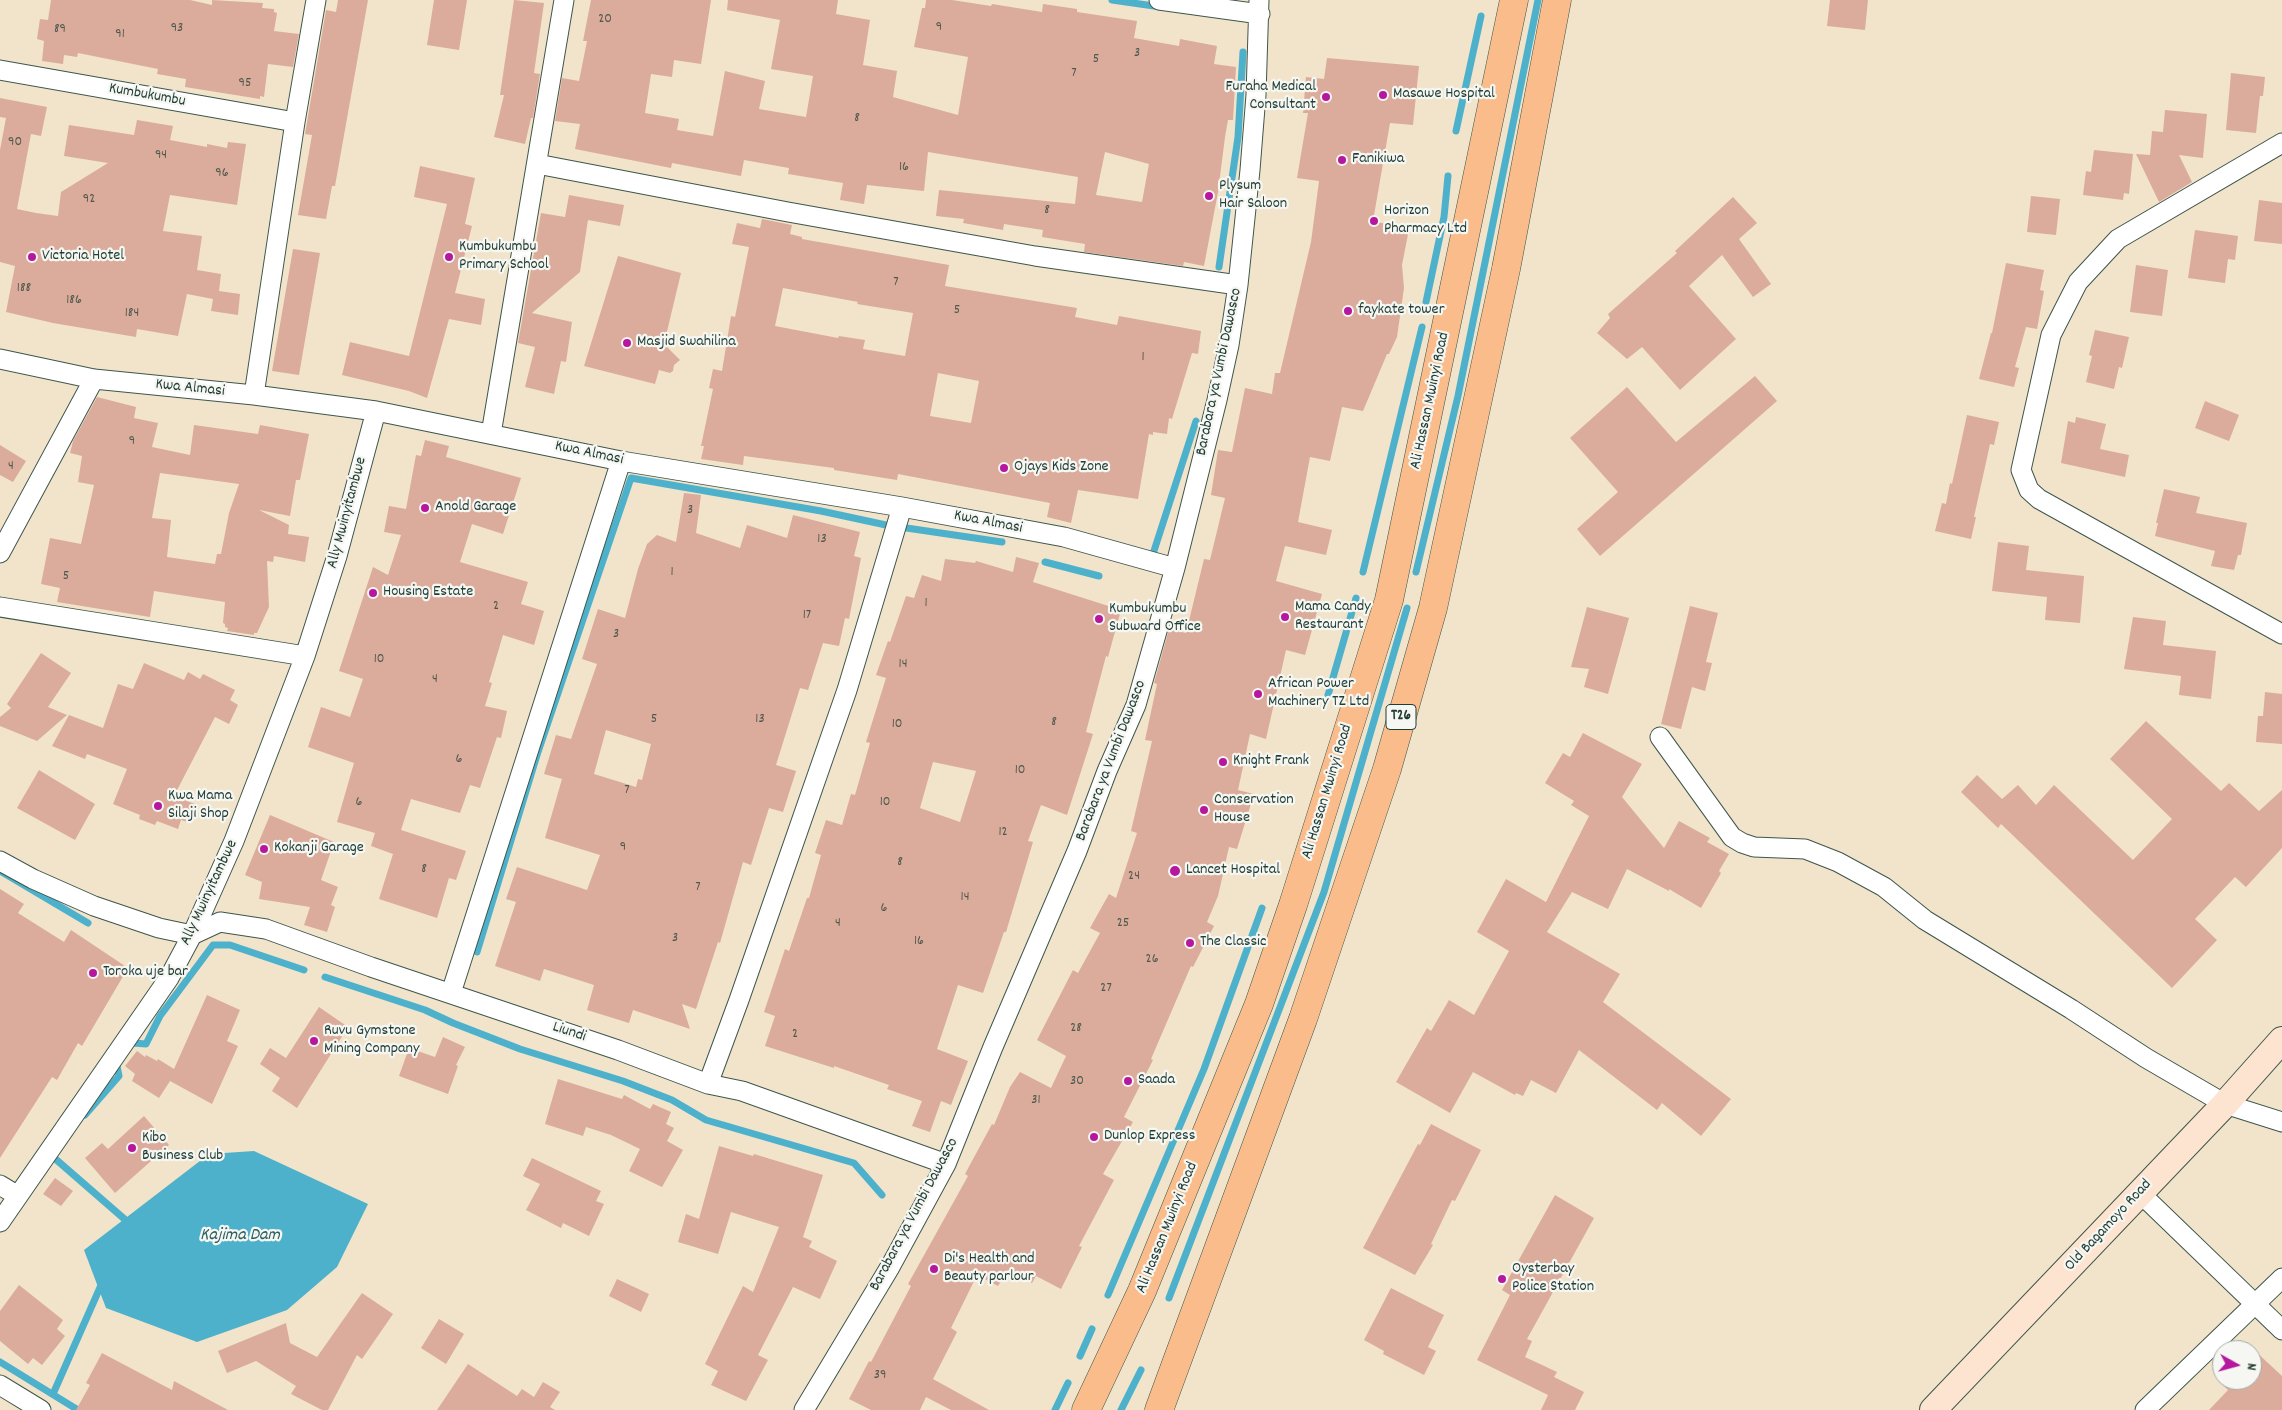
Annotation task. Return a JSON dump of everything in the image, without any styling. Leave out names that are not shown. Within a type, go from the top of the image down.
[{"type":"highway","name":"Ali Hassan Mwinyi Road","points":[[1086,1410],[1142,1291],[1259,1004],[1293,905],[1389,600],[1514,0]]},
{"type":"highway","name":"T26","points":[[1160,1410],[1304,1019],[1387,768],[1430,617],[1506,269],[1557,0]]},
{"type":"street","points":[[254,395],[295,122],[316,0]]},
{"type":"street","points":[[491,434],[564,0]]},
{"type":"street","points":[[1159,0],[1259,7]]},
{"type":"street","name":"Barabara ya Vumbi Dawasco","points":[[804,1410],[890,1267],[946,1164],[993,1047],[1077,852],[1107,771],[1136,705],[1175,568],[1218,400],[1238,285],[1250,170],[1259,7]]},
{"type":"street","name":"Kumbukumbu","points":[[0,70],[295,122]]},
{"type":"street","points":[[2282,143],[2118,239],[2078,282],[2051,334],[2021,470],[2029,490],[2039,499],[2282,634]]},
{"type":"street","points":[[537,164],[788,212],[1035,256],[1238,285]]},
{"type":"street","name":"Kwa Almasi","points":[[0,359],[94,379],[254,395],[376,411],[621,461],[902,507],[1064,537],[1175,568]]},
{"type":"street","points":[[0,554],[94,379]]},
{"type":"street","name":"Ally Mwinyitambwe","points":[[0,1222],[164,986],[192,936],[234,841],[306,656],[337,556],[376,411]]},
{"type":"street","points":[[451,993],[621,461]]},
{"type":"street","points":[[708,1084],[846,690],[902,507]]},
{"type":"street","points":[[0,607],[306,656]]},
{"type":"street","points":[[1660,738],[1732,837],[1754,847],[1805,849],[1838,862],[1884,887],[1924,920],[2108,1032],[2146,1058],[2225,1104],[2282,1122]]},
{"type":"street","points":[[0,860],[33,879],[94,906],[159,928],[192,936]]},
{"type":"street","name":"Liundi","points":[[192,936],[220,922],[266,929],[618,1050],[708,1084],[752,1094],[946,1164]]},
{"type":"street","name":"Old Bagamoyo Road","points":[[1933,1410],[2140,1194],[2167,1162],[2225,1104],[2282,1040]]},
{"type":"street","points":[[0,1184],[18,1196]]},
{"type":"street","points":[[2140,1194],[2256,1303],[2282,1330]]},
{"type":"street","points":[[2145,1410],[2282,1278]]},
{"type":"street","points":[[0,1385],[41,1410]]},
{"type":"water","name":"Kajima Dam","points":[[254,1151],[368,1204],[337,1267],[287,1310],[197,1342],[106,1308],[84,1250],[209,1154]]},
{"type":"building","points":[[51,0],[190,0],[212,5],[212,0],[263,3],[262,8],[274,9],[274,12],[277,13],[274,31],[299,34],[293,67],[268,64],[264,97],[260,96],[260,99],[185,87],[186,79],[157,74],[158,69],[78,53],[77,57],[64,55],[63,64],[42,61],[44,41],[37,39],[40,19],[48,20]]},
{"type":"building","points":[[338,0],[368,0],[335,186],[332,186],[326,219],[298,215],[312,135],[305,134],[326,10],[336,12]]},
{"type":"building","points":[[434,0],[467,0],[459,50],[427,45]]},
{"type":"building","points":[[514,0],[544,3],[534,73],[540,74],[533,118],[531,118],[525,144],[494,137],[504,95],[500,95]]},
{"type":"building","points":[[591,0],[711,0],[701,64],[674,60],[672,77],[651,74],[645,113],[679,119],[677,130],[713,136],[725,71],[765,81],[759,109],[806,117],[813,76],[771,69],[780,20],[727,10],[728,0],[838,0],[836,14],[870,20],[863,65],[897,71],[893,97],[958,115],[968,57],[914,47],[922,8],[925,8],[926,0],[952,0],[991,6],[992,4],[1042,12],[1043,4],[1077,9],[1077,12],[1137,21],[1134,38],[1179,46],[1180,39],[1217,46],[1214,64],[1236,67],[1233,120],[1228,120],[1218,192],[1204,266],[1184,262],[1183,266],[1084,252],[1085,244],[1042,237],[1043,230],[1004,224],[1003,230],[963,223],[964,219],[936,216],[939,190],[1075,204],[1078,177],[928,152],[924,191],[867,185],[864,204],[840,200],[843,183],[788,174],[789,168],[744,160],[741,176],[672,163],[671,168],[575,149],[580,124],[555,121],[562,78],[579,81],[587,41],[583,41]],"holes":[[[1105,152],[1149,164],[1142,202],[1096,195]]]},
{"type":"building","points":[[1830,0],[1868,0],[1865,30],[1827,26]]},
{"type":"building","points":[[1327,58],[1419,66],[1413,125],[1390,123],[1373,221],[1409,229],[1402,265],[1404,288],[1397,337],[1389,354],[1387,354],[1363,411],[1342,407],[1330,461],[1310,457],[1298,522],[1332,530],[1326,555],[1285,546],[1276,581],[1322,594],[1305,655],[1286,650],[1266,739],[1250,734],[1238,790],[1254,794],[1237,849],[1229,847],[1218,896],[1207,922],[1214,926],[1193,967],[1191,966],[1151,1059],[1153,1060],[1124,1117],[1133,1122],[1103,1174],[1114,1180],[1079,1246],[1082,1247],[1061,1289],[1036,1276],[1032,1283],[1008,1270],[998,1286],[977,1275],[951,1328],[957,1332],[933,1379],[989,1410],[951,1410],[926,1397],[920,1410],[871,1410],[849,1399],[911,1286],[908,1284],[968,1176],[965,1174],[992,1124],[994,1125],[1010,1087],[1020,1072],[1051,1088],[1066,1056],[1037,1040],[1073,970],[1078,973],[1100,933],[1090,928],[1109,894],[1116,898],[1137,833],[1131,831],[1152,741],[1145,740],[1157,684],[1154,683],[1169,629],[1186,633],[1204,559],[1210,560],[1225,498],[1211,495],[1218,450],[1232,452],[1245,388],[1272,394],[1275,373],[1280,373],[1311,242],[1319,181],[1297,178],[1308,113],[1303,113],[1306,77],[1324,79]]},
{"type":"building","points":[[2231,73],[2265,77],[2263,96],[2260,96],[2256,133],[2226,130]]},
{"type":"building","points":[[0,98],[47,107],[41,136],[31,134],[17,209],[36,213],[58,216],[61,192],[108,163],[64,156],[69,125],[134,135],[137,120],[173,126],[170,140],[207,147],[207,144],[227,148],[228,142],[246,144],[237,205],[170,195],[163,231],[202,236],[197,270],[221,274],[219,291],[240,294],[238,315],[211,311],[213,299],[187,294],[178,336],[137,329],[136,337],[53,323],[6,312],[15,266],[0,262],[0,150],[6,118],[0,117]]},
{"type":"building","points":[[2165,110],[2207,114],[2203,158],[2179,155],[2192,182],[2159,202],[2136,154],[2150,155],[2152,131],[2163,132]]},
{"type":"building","points":[[2094,150],[2133,154],[2129,194],[2124,193],[2123,200],[2083,195],[2086,171],[2091,172]]},
{"type":"building","points":[[420,166],[475,178],[465,224],[472,226],[455,293],[485,299],[481,325],[449,319],[427,398],[409,391],[342,375],[350,342],[409,356],[447,204],[414,197]]},
{"type":"building","points":[[569,195],[624,205],[620,226],[588,220],[580,272],[532,313],[572,322],[566,362],[561,361],[554,394],[525,387],[535,347],[518,343],[541,213],[565,217]]},
{"type":"building","points":[[2031,196],[2060,199],[2056,235],[2027,232]]},
{"type":"building","points":[[1733,197],[1757,223],[1739,239],[1771,284],[1753,297],[1722,255],[1689,286],[1736,339],[1680,390],[1642,347],[1627,359],[1597,333],[1610,318],[1608,314],[1677,253],[1675,251]]},
{"type":"building","points":[[2259,200],[2282,203],[2282,244],[2254,241]]},
{"type":"building","points":[[762,219],[792,225],[790,234],[802,237],[802,239],[949,265],[945,286],[1077,308],[1075,317],[1117,325],[1119,316],[1201,331],[1198,354],[1192,353],[1172,419],[1169,418],[1167,434],[1153,432],[1153,435],[1149,434],[1138,499],[1078,490],[1071,523],[1047,517],[1050,503],[898,474],[897,480],[834,470],[834,468],[744,456],[743,465],[701,459],[704,446],[701,446],[713,389],[709,388],[713,369],[722,371],[731,316],[735,317],[749,247],[732,244],[737,223],[760,228]],"holes":[[[783,288],[858,302],[857,304],[913,313],[905,356],[863,349],[865,340],[839,336],[838,338],[775,326]],[[938,373],[979,381],[971,423],[930,416]]]},
{"type":"building","points":[[2195,230],[2238,236],[2235,260],[2228,259],[2225,283],[2188,278]]},
{"type":"building","points":[[293,249],[320,253],[299,375],[272,371]]},
{"type":"building","points":[[618,256],[681,273],[664,344],[680,360],[674,365],[673,371],[670,373],[659,370],[655,384],[584,366]]},
{"type":"building","points":[[2006,263],[2044,270],[2040,290],[2044,291],[2037,329],[2026,327],[2015,367],[2019,368],[2014,387],[1979,379],[1992,333]]},
{"type":"building","points":[[2136,265],[2168,270],[2162,316],[2130,312]]},
{"type":"building","points":[[2095,330],[2129,337],[2122,368],[2119,367],[2114,389],[2086,382],[2092,356],[2089,355]]},
{"type":"building","points":[[1755,376],[1777,401],[1600,556],[1577,529],[1618,492],[1570,438],[1627,387],[1676,442]]},
{"type":"building","points":[[97,397],[136,407],[134,418],[158,423],[152,447],[190,455],[194,425],[258,434],[260,425],[309,434],[300,480],[296,480],[290,516],[259,510],[289,525],[288,534],[309,537],[305,562],[274,556],[273,562],[267,561],[269,607],[257,633],[254,633],[254,635],[227,631],[228,628],[223,623],[225,602],[154,591],[150,617],[57,602],[60,588],[41,584],[50,538],[81,544],[94,485],[78,482],[82,456],[70,453],[73,441]],"holes":[[[160,473],[239,484],[229,513],[221,554],[217,554],[215,564],[167,557],[171,520],[152,518]]]},
{"type":"building","points":[[2205,401],[2239,415],[2229,441],[2195,428]]},
{"type":"building","points":[[1967,415],[1999,422],[1994,445],[1990,444],[1971,539],[1935,531],[1942,503],[1946,504],[1950,483],[1952,484]]},
{"type":"building","points":[[2076,417],[2106,424],[2100,449],[2129,455],[2125,477],[2061,463],[2068,421],[2075,423]]},
{"type":"building","points":[[425,440],[449,446],[446,457],[521,478],[503,534],[472,524],[460,562],[528,582],[521,604],[544,611],[534,645],[503,635],[489,682],[492,683],[485,706],[507,711],[501,738],[497,737],[480,788],[470,785],[460,813],[411,799],[401,830],[466,851],[456,880],[449,878],[437,918],[379,899],[393,854],[371,846],[375,833],[337,822],[354,763],[308,747],[321,707],[350,717],[363,679],[339,671],[373,567],[388,575],[401,535],[384,532],[389,506],[406,509],[416,455],[421,456]]},
{"type":"building","points":[[0,445],[26,461],[13,482],[0,475]]},
{"type":"building","points":[[2164,489],[2200,497],[2196,513],[2247,523],[2241,555],[2238,555],[2234,570],[2211,566],[2215,551],[2155,536]]},
{"type":"building","points":[[684,493],[701,495],[696,533],[740,548],[747,525],[787,538],[793,515],[860,532],[854,556],[861,558],[849,619],[845,618],[839,646],[823,643],[808,690],[800,688],[776,765],[796,771],[783,812],[769,808],[751,865],[743,862],[720,943],[718,942],[696,1009],[682,1004],[690,1029],[633,1010],[629,1023],[587,1010],[594,985],[544,969],[540,981],[495,966],[516,902],[506,899],[517,867],[587,890],[600,855],[545,838],[562,779],[544,774],[556,735],[571,739],[597,664],[582,659],[598,609],[625,618],[638,569],[647,544],[657,535],[676,542]],"holes":[[[606,730],[651,744],[642,780],[638,779],[636,787],[594,774]]]},
{"type":"building","points":[[1998,542],[2029,546],[2026,570],[2084,576],[2080,623],[2045,620],[2047,597],[1992,591]]},
{"type":"building","points":[[1016,557],[1039,563],[1033,582],[1121,610],[1108,657],[1106,656],[1086,732],[1093,734],[1067,815],[1041,805],[1028,841],[1033,842],[1006,932],[1004,932],[983,993],[958,985],[937,1049],[968,1061],[951,1105],[941,1101],[930,1132],[912,1126],[922,1101],[887,1089],[889,1085],[834,1066],[834,1068],[765,1046],[775,1016],[764,1012],[785,949],[789,951],[807,898],[809,898],[821,855],[815,853],[826,820],[842,825],[851,794],[855,795],[870,743],[866,742],[886,678],[876,675],[906,596],[914,598],[922,575],[941,581],[945,559],[975,563],[976,561],[1013,572]],"holes":[[[933,762],[976,771],[960,822],[920,808]]]},
{"type":"building","points":[[1690,606],[1718,613],[1706,662],[1712,663],[1705,691],[1692,687],[1681,729],[1661,724]]},
{"type":"building","points":[[1587,607],[1629,618],[1608,694],[1584,687],[1589,669],[1571,667]]},
{"type":"building","points":[[2133,617],[2166,621],[2163,645],[2216,651],[2211,699],[2179,695],[2181,676],[2124,669]]},
{"type":"building","points":[[41,653],[71,673],[48,707],[67,715],[37,741],[0,726],[0,717],[11,708],[7,704]]},
{"type":"building","points":[[144,663],[184,680],[188,672],[200,679],[203,674],[235,690],[230,700],[238,705],[229,724],[215,717],[174,796],[195,804],[188,822],[181,820],[178,829],[157,821],[155,825],[139,819],[140,815],[113,804],[127,769],[87,754],[85,759],[52,746],[69,715],[103,728],[118,684],[133,689]]},
{"type":"building","points":[[2265,692],[2282,694],[2282,744],[2256,742],[2258,716],[2263,716]]},
{"type":"building","points":[[2146,721],[2221,791],[2229,783],[2259,811],[2282,790],[2282,848],[2246,887],[2235,877],[2195,919],[2217,940],[2172,988],[2001,824],[1998,828],[1961,792],[1977,775],[2002,799],[2018,785],[2036,805],[2054,785],[2133,860],[2172,819],[2110,759]]},
{"type":"building","points":[[1583,733],[1642,764],[1622,797],[1664,848],[1679,821],[1710,838],[1707,842],[1729,854],[1719,871],[1721,873],[1701,908],[1669,889],[1669,891],[1627,869],[1608,909],[1572,892],[1547,932],[1620,974],[1603,1002],[1731,1099],[1701,1136],[1662,1103],[1657,1110],[1579,1050],[1556,1093],[1531,1080],[1523,1096],[1516,1093],[1515,1095],[1473,1072],[1450,1113],[1396,1082],[1427,1028],[1431,1031],[1449,1000],[1474,1015],[1509,951],[1477,932],[1506,879],[1546,902],[1589,816],[1571,805],[1574,801],[1545,783],[1563,753],[1570,757]]},
{"type":"building","points":[[39,770],[95,804],[75,840],[17,808]]},
{"type":"building","points":[[270,815],[334,842],[321,880],[338,887],[331,905],[335,907],[327,932],[304,925],[310,907],[259,899],[262,882],[245,875]]},
{"type":"building","points":[[0,889],[24,904],[18,913],[64,942],[71,930],[128,968],[82,1046],[78,1043],[57,1080],[52,1077],[0,1158]]},
{"type":"building","points":[[207,995],[240,1010],[227,1041],[238,1046],[212,1104],[170,1081],[159,1098],[132,1081],[135,1074],[125,1066],[137,1051],[145,1057],[146,1055],[157,1061],[158,1059],[174,1069]]},
{"type":"building","points":[[319,1007],[348,1027],[297,1108],[272,1091],[280,1078],[260,1064],[270,1048],[286,1058]]},
{"type":"building","points":[[443,1037],[465,1047],[456,1065],[458,1066],[448,1094],[399,1076],[409,1048],[435,1057]]},
{"type":"building","points":[[558,1079],[622,1099],[624,1095],[650,1109],[653,1104],[671,1112],[666,1124],[674,1128],[667,1141],[683,1150],[662,1187],[629,1171],[640,1149],[611,1135],[586,1127],[583,1136],[545,1124]]},
{"type":"building","points":[[144,1116],[169,1145],[115,1193],[85,1158],[102,1143],[108,1149]]},
{"type":"building","points":[[1431,1124],[1481,1150],[1455,1201],[1452,1200],[1431,1244],[1433,1245],[1415,1275],[1363,1248],[1418,1144],[1420,1145]]},
{"type":"building","points":[[719,1146],[753,1156],[754,1154],[823,1175],[803,1237],[812,1241],[809,1247],[837,1261],[820,1299],[793,1287],[758,1355],[768,1360],[746,1401],[711,1385],[718,1371],[705,1364],[743,1286],[753,1292],[779,1227],[731,1212],[718,1254],[678,1242],[686,1214],[699,1219]]},
{"type":"building","points":[[532,1158],[601,1191],[596,1201],[604,1204],[589,1236],[563,1223],[561,1228],[526,1210],[540,1184],[523,1176]]},
{"type":"building","points":[[55,1178],[73,1191],[61,1206],[43,1194]]},
{"type":"building","points":[[1555,1195],[1594,1218],[1527,1339],[1532,1341],[1525,1357],[1557,1372],[1554,1377],[1584,1392],[1575,1410],[1541,1410],[1548,1395],[1477,1360],[1510,1295],[1502,1290]]},
{"type":"building","points":[[617,1279],[649,1294],[641,1312],[609,1296]]},
{"type":"building","points":[[19,1285],[63,1320],[57,1329],[65,1336],[42,1365],[33,1358],[28,1364],[0,1341],[0,1311]]},
{"type":"building","points":[[1391,1288],[1444,1315],[1428,1347],[1436,1351],[1424,1375],[1383,1354],[1384,1351],[1364,1340]]},
{"type":"building","points":[[362,1293],[393,1314],[362,1359],[357,1355],[328,1410],[322,1410],[291,1394],[296,1386],[256,1361],[227,1373],[218,1351],[286,1323],[290,1343],[317,1357]]},
{"type":"building","points":[[439,1319],[464,1334],[446,1364],[421,1348]]},
{"type":"building","points":[[102,1353],[172,1390],[174,1381],[228,1410],[76,1410],[90,1385],[86,1383]]},
{"type":"building","points":[[2262,1357],[2282,1376],[2282,1410],[2209,1410],[2228,1390],[2262,1390]]},
{"type":"building","points":[[468,1364],[517,1396],[522,1389],[534,1397],[543,1382],[560,1392],[550,1407],[555,1410],[437,1410]]},
{"type":"waterway","points":[[1112,0],[1161,7]]},
{"type":"waterway","points":[[1416,572],[1458,396],[1538,0]]},
{"type":"waterway","points":[[1456,131],[1481,16]]},
{"type":"waterway","points":[[1219,267],[1238,137],[1243,52]]},
{"type":"waterway","points":[[1426,302],[1444,217],[1448,176]]},
{"type":"waterway","points":[[1363,572],[1422,327]]},
{"type":"waterway","points":[[1152,557],[1196,421]]},
{"type":"waterway","points":[[477,952],[537,755],[631,478],[821,511],[886,525],[1002,542]]},
{"type":"waterway","points":[[1045,562],[1099,576]]},
{"type":"waterway","points":[[1328,695],[1356,598]]},
{"type":"waterway","points":[[1169,1298],[1324,892],[1407,608]]},
{"type":"waterway","points":[[0,871],[88,923]]},
{"type":"waterway","points":[[1108,1295],[1204,1069],[1262,908]]},
{"type":"waterway","points":[[129,1046],[133,1043],[146,1044],[160,1016],[213,945],[230,945],[304,970]]},
{"type":"waterway","points":[[325,977],[425,1010],[520,1049],[623,1081],[672,1100],[706,1120],[854,1163],[882,1195]]},
{"type":"waterway","points":[[85,1115],[119,1076],[116,1061]]},
{"type":"waterway","points":[[49,1160],[52,1156],[129,1223],[128,1225]]},
{"type":"waterway","points":[[53,1394],[102,1283]]},
{"type":"waterway","points":[[1080,1356],[1092,1329]]},
{"type":"waterway","points":[[0,1362],[78,1410]]},
{"type":"waterway","points":[[1121,1410],[1141,1370]]},
{"type":"waterway","points":[[1055,1410],[1068,1383]]},
{"type":"place","name":"Masawe Hospital","points":[[1383,95]]},
{"type":"place","name":"Furaha Medical Consultant","points":[[1326,97]]},
{"type":"place","name":"Fanikiwa","points":[[1342,160]]},
{"type":"place","name":"Plysum Hair Saloon","points":[[1209,196]]},
{"type":"place","name":"Horizon Pharmacy Ltd","points":[[1374,221]]},
{"type":"place","name":"Victoria Hotel","points":[[32,257]]},
{"type":"place","name":"Kumbukumbu Primary School","points":[[449,257]]},
{"type":"place","name":"faykate tower","points":[[1348,311]]},
{"type":"place","name":"Masjid Swahilina","points":[[627,343]]},
{"type":"place","name":"Ojays Kids Zone","points":[[1004,468]]},
{"type":"place","name":"Anold Garage","points":[[425,508]]},
{"type":"place","name":"Housing Estate","points":[[373,593]]},
{"type":"place","name":"Mama Candy Restaurant","points":[[1285,617]]},
{"type":"place","name":"Kumbukumbu Subward Office","points":[[1099,619]]},
{"type":"place","name":"African Power Machinery TZ Ltd","points":[[1258,694]]},
{"type":"place","name":"Knight Frank","points":[[1223,762]]},
{"type":"place","name":"Kwa Mama Silaji Shop","points":[[158,806]]},
{"type":"place","name":"Conservation House","points":[[1204,810]]},
{"type":"place","name":"Kokanji Garage","points":[[264,849]]},
{"type":"place","name":"Lancet Hospital","points":[[1175,871]]},
{"type":"place","name":"The Classic","points":[[1190,943]]},
{"type":"place","name":"Toroka uje bar","points":[[93,973]]},
{"type":"place","name":"Ruvu Gymstone Mining Company","points":[[314,1041]]},
{"type":"place","name":"Saada","points":[[1128,1081]]},
{"type":"place","name":"Dunlop Express","points":[[1094,1137]]},
{"type":"place","name":"Kibo Business Club","points":[[132,1148]]},
{"type":"place","name":"Di's Health and Beauty parlour","points":[[934,1269]]},
{"type":"place","name":"Oysterbay Police Station","points":[[1502,1279]]}]
